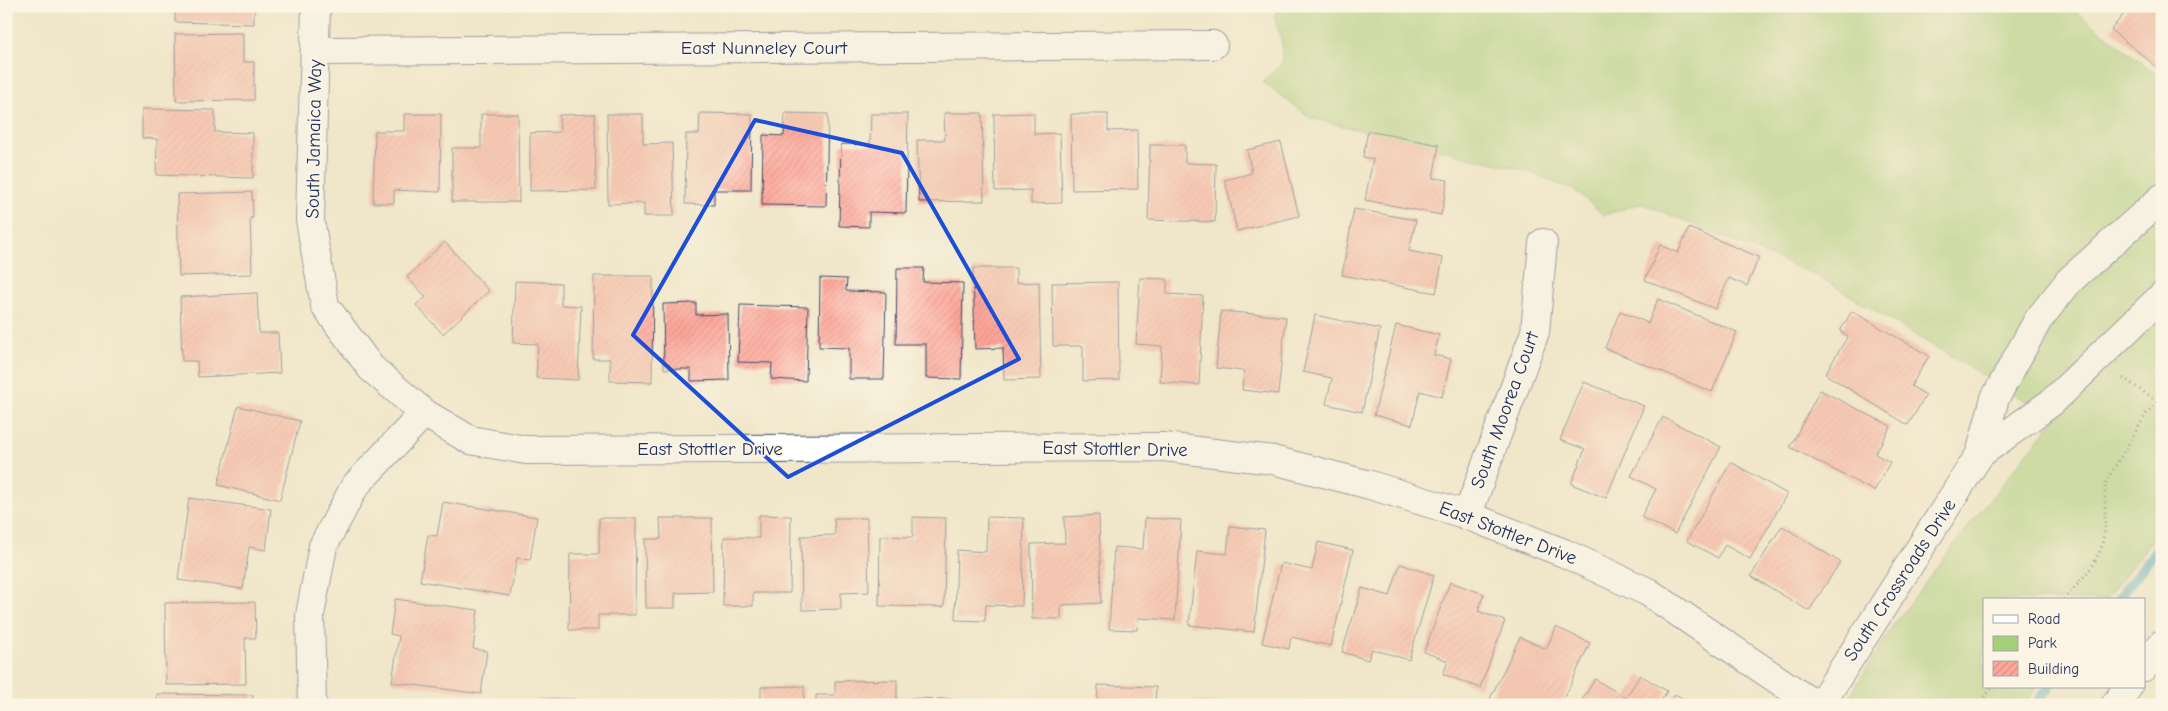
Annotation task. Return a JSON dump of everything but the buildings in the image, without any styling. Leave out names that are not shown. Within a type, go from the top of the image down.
[{"type":"street","name":"South Jamaica Way","points":[[316,6],[310,220],[326,306],[371,368],[424,413]]},
{"type":"street","name":"East Nunneley Court","points":[[316,51],[1213,45]]},
{"type":"street","name":"South Crossroads Drive","points":[[1820,705],[1980,454],[1995,398],[2038,320],[2070,280],[2162,198]]},
{"type":"street","name":"South Moorea Court","points":[[1467,516],[1535,332],[1543,243]]},
{"type":"street","name":"South Crossroads Drive","points":[[1980,454],[2052,402],[2162,296]]},
{"type":"street","name":"East Stottler Drive","points":[[424,413],[470,440],[526,450],[1164,447],[1273,460],[1370,485],[1467,516],[1564,553],[1648,592],[1815,705]]},
{"type":"street","points":[[312,705],[310,615],[323,546],[355,486],[424,413]]},
{"type":"street","points":[[2146,664],[2162,644]]},
{"type":"street","points":[[2115,705],[2127,688]]},
{"type":"path","points":[[2116,374],[2157,402]]},
{"type":"path","points":[[2066,598],[2092,567],[2101,549],[2104,529],[2105,484],[2146,414],[2162,396]]},
{"type":"path","points":[[1978,705],[1992,688]]},
{"type":"highlighted area","points":[[755,120],[902,153],[1019,359],[788,477],[633,335]]},
{"type":"green space","points":[[1280,6],[2068,6],[2162,78],[2162,528],[2107,598],[1983,598],[1983,688],[2036,688],[2023,705],[1845,705],[1892,627],[1971,523],[2055,419],[1818,276],[1641,203],[1604,215],[1576,191],[1527,171],[1311,118],[1263,82],[1282,63],[1282,43],[1274,16]]},
{"type":"waterway","points":[[2119,598],[2162,543]]},
{"type":"waterway","points":[[2035,705],[2048,688]]}]
